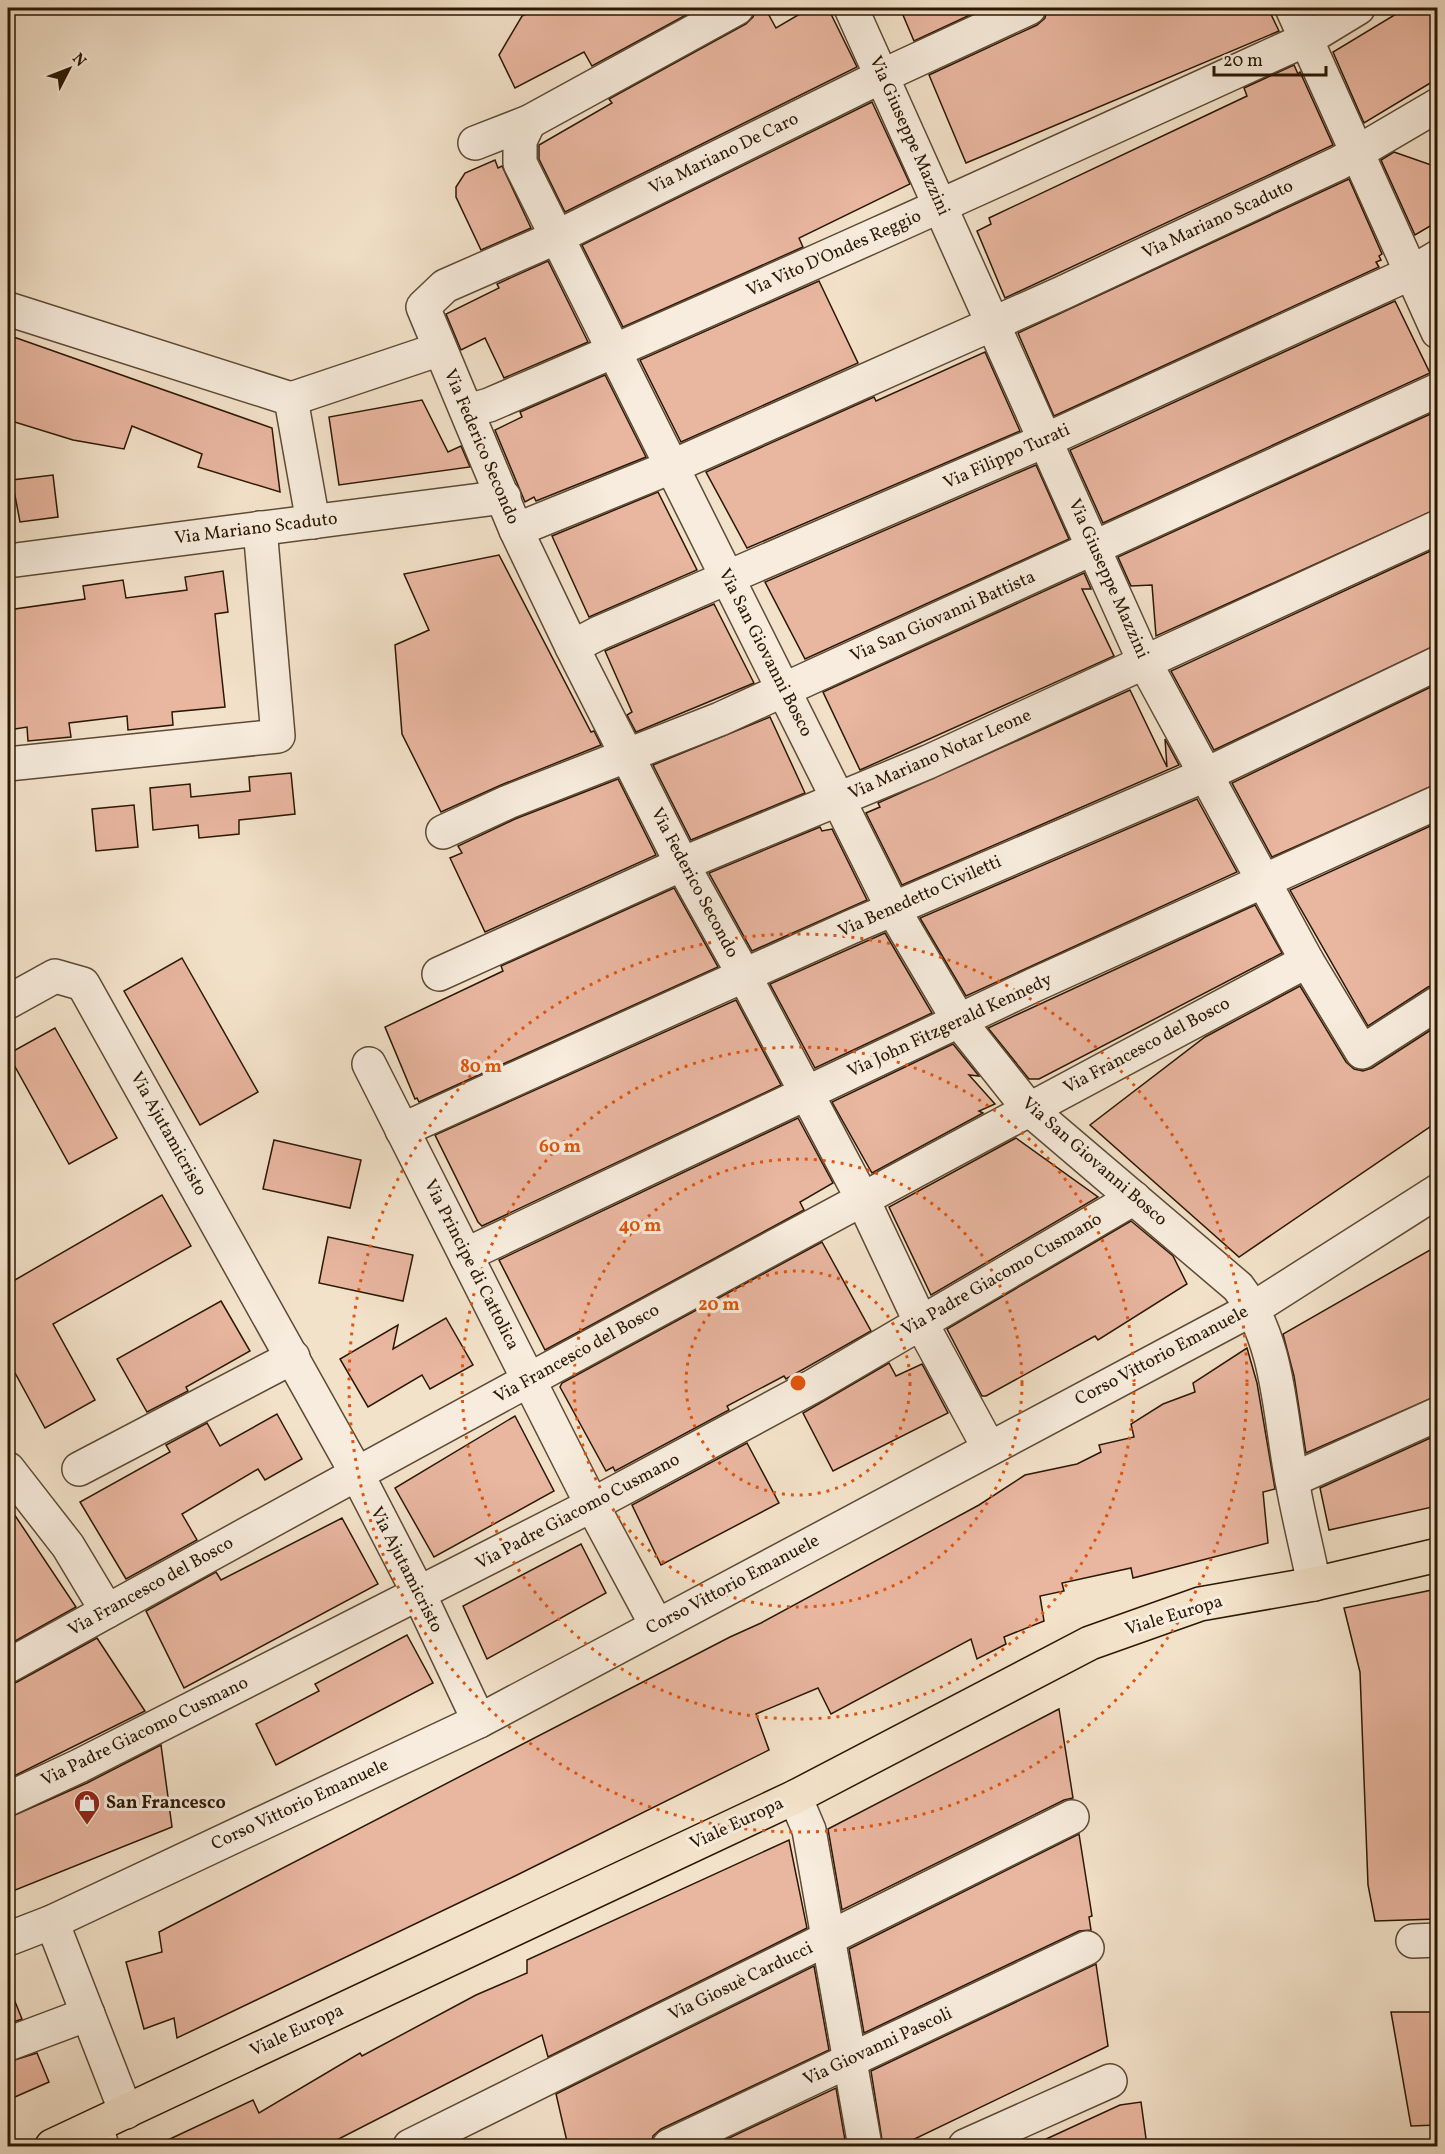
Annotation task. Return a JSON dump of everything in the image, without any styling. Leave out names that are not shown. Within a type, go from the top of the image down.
[{"type":"main road","name":"Viale Europa","points":[[52,2146],[99,2137],[126,2112],[795,1797],[1090,1643],[1200,1604],[1314,1584],[1437,1555]]},
{"type":"street","points":[[475,143],[529,122],[737,8]]},
{"type":"street","name":"Via Giuseppe Mazzini","points":[[851,8],[1145,663],[1308,961],[1362,1052],[1437,1003]]},
{"type":"street","name":"Via Mariano De Caro","points":[[423,307],[446,286],[557,237],[882,76],[1029,8]]},
{"type":"street","points":[[1292,8],[1357,152],[1424,265],[1437,332]]},
{"type":"street","name":"Via Vito D'Ondes Reggio","points":[[467,411],[489,405],[614,351],[940,206],[1306,39],[1358,8]]},
{"type":"street","name":"Via Mariano Scaduto","points":[[516,530],[671,467],[993,324],[1340,163],[1437,105]]},
{"type":"street","name":"Via San Giovanni Bosco","points":[[529,122],[520,141],[520,163],[893,909],[959,1021],[1029,1109],[1238,1287],[1254,1308],[1268,1340],[1292,1480],[1314,1584]]},
{"type":"street","name":"Via Filippo Turati","points":[[572,647],[1046,440],[1424,265]]},
{"type":"street","name":"Via Federico Secondo","points":[[423,307],[516,530],[572,647],[682,864],[744,975],[862,1198],[921,1323],[989,1448]]},
{"type":"street","points":[[8,309],[291,399],[440,349]]},
{"type":"street","name":"Via San Giovanni Battista","points":[[443,832],[508,802],[720,719],[1437,390]]},
{"type":"street","points":[[291,399],[313,522]]},
{"type":"street","name":"Via Mariano Scaduto","points":[[8,561],[504,497]]},
{"type":"street","name":"Via Mariano Notar Leone","points":[[439,974],[682,864],[928,762],[1437,527]]},
{"type":"street","points":[[8,764],[278,736],[260,528]]},
{"type":"street","name":"Via Benedetto Civiletti","points":[[402,1130],[893,909],[1207,774],[1437,663]]},
{"type":"street","name":"Via John Fitzgerald Kennedy","points":[[467,1258],[474,1251],[959,1021],[1437,802]]},
{"type":"street","name":"Via Francesco del Bosco","points":[[8,1666],[357,1474],[530,1382],[862,1198],[1308,961]]},
{"type":"street","name":"Via Ajutamicristo","points":[[8,1002],[55,976],[83,984],[357,1474],[419,1594],[479,1721]]},
{"type":"street","name":"Via Principe di Cattolica","points":[[369,1064],[592,1506],[657,1626]]},
{"type":"street","name":"Corso Vittorio Emanuele","points":[[8,1939],[52,1922],[479,1721],[1254,1308],[1437,1191]]},
{"type":"street","name":"Via Padre Giacomo Cusmano","points":[[8,1799],[79,1766],[592,1506],[815,1385],[1134,1198]]},
{"type":"street","points":[[79,1469],[293,1358]]},
{"type":"street","points":[[1292,1480],[1437,1414]]},
{"type":"street","points":[[8,1468],[68,1546],[107,1611]]},
{"type":"street","points":[[795,1797],[809,1830],[830,1938],[865,2146]]},
{"type":"street","name":"Via Giosuè Carducci","points":[[410,2146],[1072,1817]]},
{"type":"street","points":[[52,1922],[126,2112]]},
{"type":"street","name":"Via Giovanni Pascoli","points":[[669,2146],[1087,1948]]},
{"type":"street","points":[[8,2044],[88,2014]]},
{"type":"street","points":[[965,2146],[1110,2081]]},
{"type":"building","points":[[540,8],[699,8],[592,66],[584,52],[515,88],[499,55],[522,16]]},
{"type":"building","points":[[756,8],[765,8],[776,28],[810,8],[828,8],[857,67],[565,212],[539,159],[539,145],[612,103],[609,99],[746,24],[753,17]]},
{"type":"building","points":[[900,8],[985,8],[914,41]]},
{"type":"building","points":[[1047,8],[1268,8],[1279,31],[966,163],[929,75],[1037,25],[1045,18]]},
{"type":"building","points":[[1406,8],[1437,8],[1437,79],[1364,123],[1333,52]]},
{"type":"building","points":[[1294,65],[1298,74],[1300,72],[1333,145],[1005,298],[977,231],[991,224],[989,218],[1247,96],[1244,88]]},
{"type":"building","points":[[872,102],[910,184],[799,238],[803,247],[623,327],[582,245]]},
{"type":"building","points":[[1394,152],[1437,167],[1437,222],[1415,235],[1381,160]]},
{"type":"building","points":[[495,160],[498,168],[502,166],[531,228],[481,250],[456,197],[456,187],[465,173]]},
{"type":"building","points":[[1349,179],[1382,254],[1379,256],[1381,260],[1376,262],[1379,267],[1054,416],[1018,333]]},
{"type":"building","points":[[548,261],[588,342],[504,378],[485,338],[461,350],[446,314],[499,288],[497,284]]},
{"type":"building","points":[[819,281],[858,363],[681,442],[640,360]]},
{"type":"building","points":[[1395,301],[1430,373],[1103,523],[1070,450]]},
{"type":"building","points":[[8,335],[272,428],[280,492],[198,467],[202,454],[132,426],[124,449],[73,440],[8,420]]},
{"type":"building","points":[[985,352],[1020,431],[747,548],[706,472],[874,397],[876,401]]},
{"type":"building","points":[[605,375],[646,457],[536,501],[534,497],[525,502],[495,430],[522,417],[520,412]]},
{"type":"building","points":[[422,400],[448,452],[461,446],[470,467],[339,485],[329,417]]},
{"type":"building","points":[[1437,411],[1437,509],[1156,636],[1152,585],[1131,586],[1118,557]]},
{"type":"building","points":[[1036,465],[1069,539],[805,659],[765,582]]},
{"type":"building","points":[[53,475],[58,517],[20,522],[12,480]]},
{"type":"building","points":[[658,492],[697,570],[589,617],[552,536]]},
{"type":"building","points":[[1437,548],[1437,645],[1214,750],[1171,671]]},
{"type":"building","points":[[499,555],[591,732],[594,731],[601,745],[441,812],[402,734],[395,645],[429,630],[404,574]]},
{"type":"building","points":[[223,571],[228,612],[215,614],[225,707],[172,712],[173,725],[128,730],[127,716],[69,723],[71,737],[28,741],[27,727],[8,730],[8,610],[85,599],[83,586],[123,580],[126,598],[187,590],[185,577]]},
{"type":"building","points":[[1084,573],[1091,589],[1082,589],[1114,656],[860,770],[823,692]]},
{"type":"building","points":[[714,604],[754,683],[636,732],[627,715],[632,712],[605,651]]},
{"type":"building","points":[[1437,684],[1437,784],[1272,857],[1232,783]]},
{"type":"building","points":[[1130,690],[1167,767],[1165,739],[1179,765],[902,885],[866,813],[880,807],[878,803]]},
{"type":"building","points":[[770,717],[805,793],[691,840],[653,765]]},
{"type":"building","points":[[291,773],[295,814],[239,820],[239,834],[199,838],[198,825],[153,830],[150,788],[190,784],[191,797],[250,791],[249,777]]},
{"type":"building","points":[[618,779],[656,855],[485,932],[450,858],[462,853],[458,846],[515,819]]},
{"type":"building","points":[[1197,799],[1237,872],[966,996],[920,918]]},
{"type":"building","points":[[134,805],[138,847],[96,851],[92,809]]},
{"type":"building","points":[[1437,823],[1437,984],[1428,987],[1368,1026],[1290,890]]},
{"type":"building","points":[[820,827],[822,831],[832,829],[867,900],[752,951],[709,873]]},
{"type":"building","points":[[674,888],[718,967],[419,1102],[417,1098],[415,1099],[385,1027],[503,971],[501,966]]},
{"type":"building","points":[[1255,905],[1282,953],[1039,1079],[1029,1079],[988,1028]]},
{"type":"building","points":[[885,933],[932,1013],[815,1068],[770,984]]},
{"type":"building","points":[[182,958],[258,1092],[200,1125],[124,991]]},
{"type":"building","points":[[1300,986],[1346,1062],[1354,1069],[1363,1071],[1372,1068],[1437,1026],[1437,1122],[1239,1257],[1090,1125],[1205,1037]]},
{"type":"building","points":[[736,1000],[781,1085],[482,1226],[478,1222],[435,1135]]},
{"type":"building","points":[[55,1028],[117,1138],[69,1164],[8,1054]]},
{"type":"building","points":[[953,1044],[979,1076],[969,1075],[995,1104],[979,1111],[983,1113],[872,1173],[832,1102]]},
{"type":"building","points":[[798,1118],[833,1183],[800,1202],[804,1210],[545,1350],[499,1260]]},
{"type":"building","points":[[1016,1138],[1098,1197],[931,1295],[889,1207]]},
{"type":"building","points":[[274,1140],[361,1160],[350,1208],[263,1189]]},
{"type":"building","points":[[162,1195],[191,1246],[53,1324],[95,1400],[45,1428],[8,1360],[8,1284]]},
{"type":"building","points":[[1131,1221],[1173,1256],[1187,1284],[1098,1340],[1095,1336],[986,1396],[982,1396],[947,1329]]},
{"type":"building","points":[[328,1237],[413,1255],[403,1301],[319,1283]]},
{"type":"building","points":[[822,1242],[871,1331],[786,1379],[784,1376],[727,1406],[729,1410],[615,1471],[613,1467],[606,1471],[560,1387],[562,1383]]},
{"type":"building","points":[[1437,1246],[1437,1396],[1306,1453],[1294,1376],[1283,1334]]},
{"type":"building","points":[[221,1301],[250,1351],[186,1387],[188,1391],[147,1412],[117,1359]]},
{"type":"building","points":[[446,1318],[473,1365],[430,1389],[422,1375],[368,1407],[340,1359],[398,1325],[393,1349]]},
{"type":"building","points":[[1247,1348],[1257,1383],[1275,1489],[1263,1492],[1268,1543],[1133,1578],[1131,1568],[1062,1583],[1064,1591],[1040,1596],[1044,1621],[1004,1637],[1006,1644],[977,1659],[971,1639],[831,1714],[818,1688],[756,1714],[769,1750],[515,1876],[177,2038],[174,2018],[144,2029],[126,1962],[162,1952],[159,1932],[761,1623],[979,1505],[1025,1475],[1077,1464],[1101,1452],[1099,1445],[1134,1437],[1131,1424],[1163,1404],[1195,1392],[1193,1383]]},
{"type":"building","points":[[889,1363],[896,1376],[922,1364],[948,1413],[833,1471],[803,1413]]},
{"type":"building","points":[[277,1414],[302,1459],[265,1480],[258,1469],[182,1514],[197,1540],[126,1579],[80,1502],[170,1452],[166,1445],[207,1423],[220,1446]]},
{"type":"building","points":[[515,1416],[554,1491],[434,1557],[395,1488]]},
{"type":"building","points":[[1437,1435],[1437,1506],[1329,1530],[1320,1488]]},
{"type":"building","points":[[747,1443],[779,1503],[661,1565],[632,1505]]},
{"type":"building","points":[[8,1505],[76,1607],[8,1645]]},
{"type":"building","points":[[342,1518],[378,1584],[184,1688],[146,1611],[216,1572],[221,1580]]},
{"type":"building","points":[[581,1544],[606,1593],[487,1659],[463,1606]]},
{"type":"building","points":[[1437,1589],[1437,1919],[1375,1921],[1368,1885],[1360,1672],[1344,1608]]},
{"type":"building","points":[[407,1635],[433,1683],[276,1765],[256,1724],[319,1691],[315,1684]]},
{"type":"building","points":[[97,1638],[145,1711],[8,1779],[8,1685]]},
{"type":"building","points":[[1059,1709],[1073,1798],[1064,1800],[842,1910],[828,1829]]},
{"type":"building","points":[[161,1745],[172,1827],[8,1893],[8,1818],[87,1783]]},
{"type":"building","points":[[1079,1834],[1092,1916],[1089,1917],[1091,1930],[1079,1931],[864,2033],[849,1949]]},
{"type":"building","points":[[789,1840],[807,1928],[548,2057],[542,2035],[325,2146],[155,2146],[253,2100],[259,2113],[360,2053],[362,2056],[476,1995],[527,1973],[527,1960]]},
{"type":"building","points":[[1096,1964],[1108,2046],[900,2146],[883,2146],[871,2071]]},
{"type":"building","points":[[814,1966],[829,2050],[661,2129],[653,2136],[651,2146],[568,2146],[556,2094]]},
{"type":"building","points":[[8,1984],[22,2019],[8,2024]]},
{"type":"building","points":[[1391,2012],[1437,2012],[1437,2125],[1411,2126]]},
{"type":"building","points":[[37,2053],[49,2082],[8,2100],[8,2062]]},
{"type":"building","points":[[836,2088],[846,2146],[712,2146]]},
{"type":"building","points":[[1141,2102],[1147,2146],[1031,2146],[1120,2105]]},
{"type":"place","name":"San Francesco","points":[[87,1826]]}]
